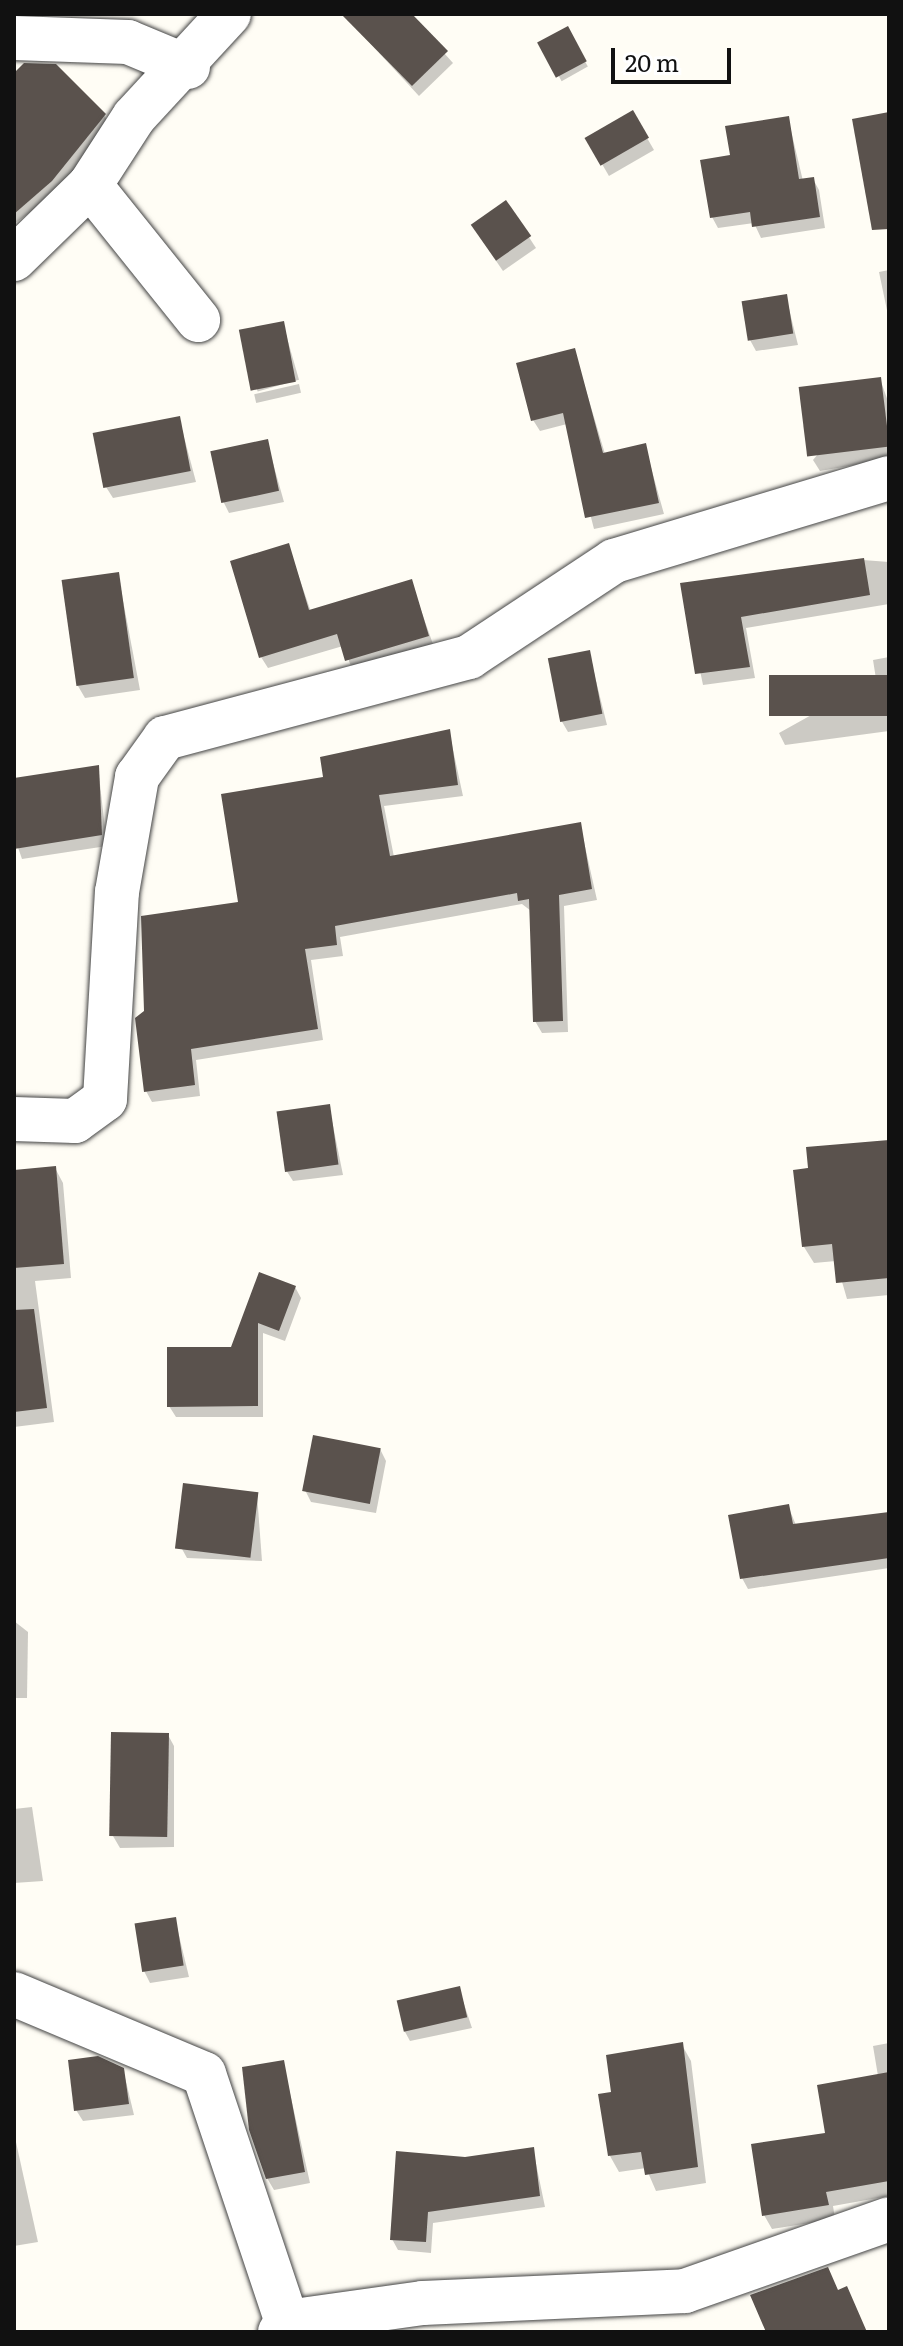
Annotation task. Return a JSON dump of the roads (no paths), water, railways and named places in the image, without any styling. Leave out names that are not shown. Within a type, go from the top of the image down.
[{"type":"street","points":[[14,259],[90,185],[134,117],[188,67],[229,14]]},
{"type":"street","points":[[14,38],[128,42],[188,67]]},
{"type":"street","points":[[90,185],[198,320]]},
{"type":"street","points":[[14,1119],[75,1121],[105,1099],[117,892],[137,777],[165,738],[469,657],[614,561],[889,478]]},
{"type":"street","points":[[14,1994],[204,2074],[284,2327],[423,2303],[685,2291],[889,2219]]}]
